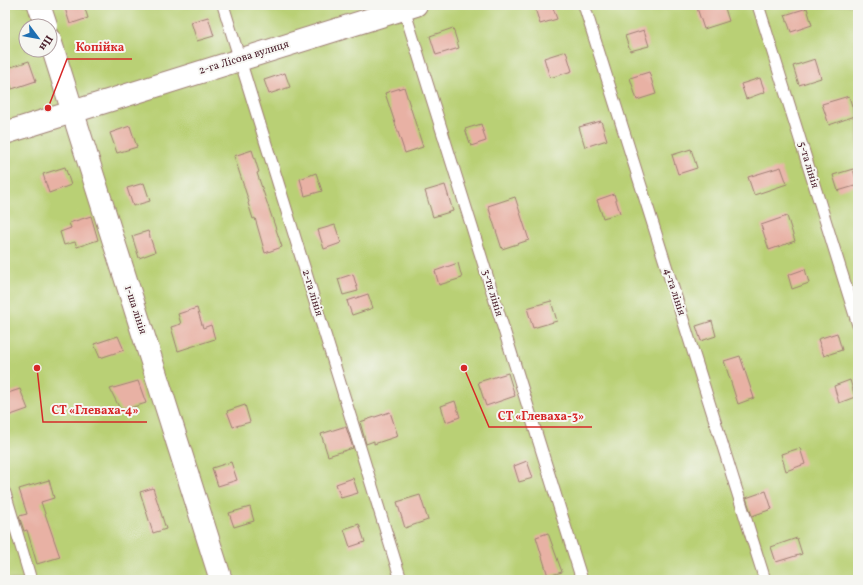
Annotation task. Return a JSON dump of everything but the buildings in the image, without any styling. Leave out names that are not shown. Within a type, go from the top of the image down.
[{"type":"street","points":[[39,5],[43,18]]},
{"type":"street","name":"2-га Лісова вулиця","points":[[5,133],[408,6]]},
{"type":"street","name":"1-ша лінія","points":[[56,58],[221,580]]},
{"type":"lane","name":"2-га лінія","points":[[223,5],[401,580]]},
{"type":"lane","name":"4-та лінія","points":[[584,5],[765,580]]},
{"type":"lane","name":"5-та лінія","points":[[758,5],[858,324]]},
{"type":"lane","name":"3-тя лінія","points":[[408,6],[582,580]]},
{"type":"lane","points":[[5,493],[31,580]]},
{"type":"green space","points":[[5,5],[858,5],[858,580],[5,580]]},
{"type":"place","name":"Копійка","points":[[48,108]]},
{"type":"place","name":"СТ «Глеваха-4»","points":[[37,368]]},
{"type":"place","name":"СТ «Глеваха-3»","points":[[464,368]]}]
